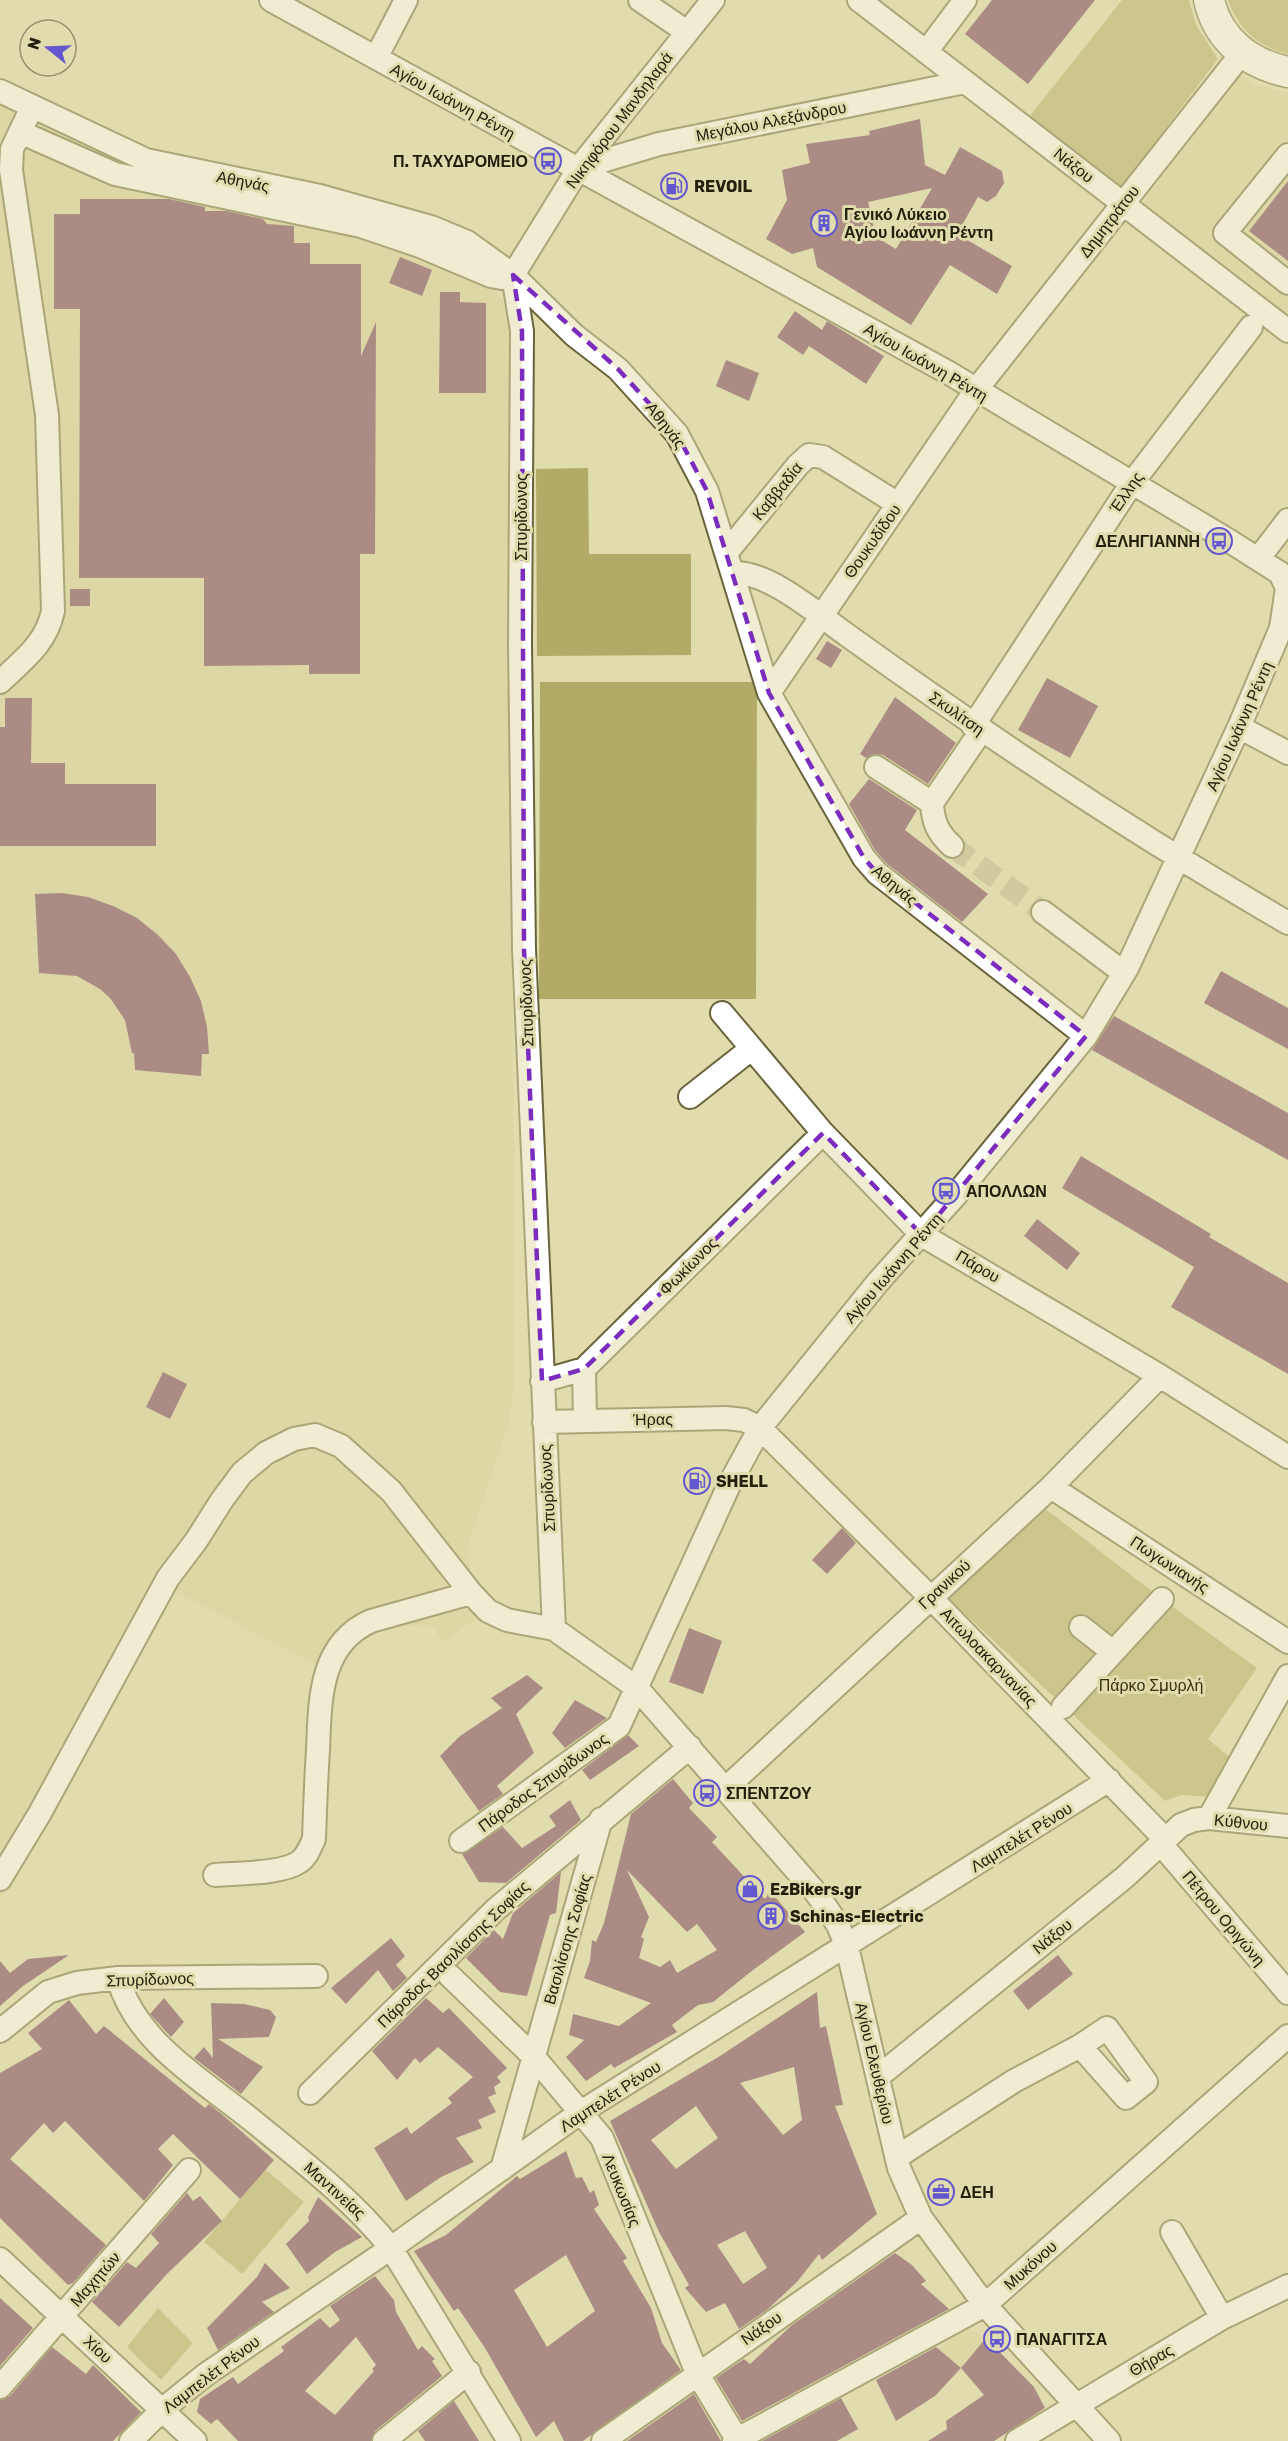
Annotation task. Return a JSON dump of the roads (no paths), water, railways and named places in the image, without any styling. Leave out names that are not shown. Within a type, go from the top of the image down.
[{"type":"main road","points":[[1209,0],[1219,26],[1242,53],[1270,68],[1288,72]]},
{"type":"street","name":"Αγίου Ιωάννη Ρέντη","points":[[272,0],[579,168],[976,390],[1284,573],[1287,588],[1281,628],[1179,860],[1124,973],[1086,1036],[922,1234],[878,1282],[760,1428],[730,1483],[637,1688]]},
{"type":"street","points":[[376,58],[406,0]]},
{"type":"street","points":[[640,0],[687,32]]},
{"type":"street","name":"Νικηφόρου Μανδηλαρά","points":[[513,275],[579,168],[713,0]]},
{"type":"street","name":"Νάξου","points":[[859,0],[1288,331]]},
{"type":"street","points":[[926,52],[965,0]]},
{"type":"street","name":"Δημητράτου","points":[[976,390],[1242,53]]},
{"type":"street","name":"Μεγάλου Αλεξάνδρου","points":[[579,168],[658,144],[965,82]]},
{"type":"street","name":"Αθηνάς","points":[[0,91],[146,160],[320,196],[431,227],[467,242],[513,275],[574,335],[618,369],[677,434],[708,490],[769,693],[852,840],[877,873],[1086,1036]]},
{"type":"street","points":[[0,682],[39,645],[48,631],[53,611],[47,415],[11,170],[12,149],[32,107]]},
{"type":"street","points":[[20,132],[115,174],[352,224],[420,246],[491,276],[507,278],[513,275]]},
{"type":"street","points":[[1288,155],[1225,233],[1288,283]]},
{"type":"street","name":"Σπυρίδωνος","points":[[513,275],[522,331],[520,644],[524,949],[554,1629]]},
{"type":"street","name":"Έλλης","points":[[932,803],[1132,483],[1251,327]]},
{"type":"street","name":"Θουκυδίδου","points":[[769,693],[819,616],[976,390]]},
{"type":"street","name":"Καββαδία","points":[[730,562],[798,465],[809,455],[824,457],[898,504]]},
{"type":"street","points":[[1258,559],[1288,520]]},
{"type":"street","name":"Σκυλίτση","points":[[730,562],[759,577],[819,616],[977,728],[1179,860],[1288,923]]},
{"type":"street","points":[[1239,727],[1288,753]]},
{"type":"street","points":[[876,767],[932,803],[934,824],[941,836],[952,846]]},
{"type":"street","points":[[1043,912],[1124,973]]},
{"type":"street","name":"Πάρου","points":[[722,1013],[823,1132],[922,1234],[1160,1376],[1288,1457]]},
{"type":"street","points":[[690,1097],[751,1049]]},
{"type":"street","name":"Φωκίωνος","points":[[542,1381],[584,1369],[823,1132]]},
{"type":"street","points":[[584,1369],[585,1419]]},
{"type":"street","name":"Γρανικού","points":[[725,1789],[1051,1487],[1160,1376]]},
{"type":"street","name":"Ήρας","points":[[544,1422],[585,1419],[726,1418],[744,1420],[760,1428]]},
{"type":"street","name":"Αιτωλοακαρνανίας","points":[[760,1428],[1109,1780],[1163,1841]]},
{"type":"street","points":[[0,1879],[40,1813],[168,1578],[242,1473],[266,1454],[306,1435],[324,1437],[341,1446],[391,1491],[471,1593],[497,1616],[554,1629],[637,1688]]},
{"type":"street","name":"Πωγωνιανής","points":[[1051,1487],[1288,1642]]},
{"type":"street","points":[[215,1875],[286,1868],[299,1862],[308,1853],[314,1839],[322,1684],[337,1650],[346,1637],[358,1626],[371,1621],[471,1593]]},
{"type":"street","points":[[1063,1707],[1162,1599]]},
{"type":"street","points":[[1081,1627],[1113,1652]]},
{"type":"street","points":[[1209,1818],[1288,1676]]},
{"type":"street","name":"Αγίου Ελευθερίου","points":[[637,1688],[818,1894],[838,1925],[847,1947],[897,2157],[905,2185],[921,2218],[985,2305],[1109,2441]]},
{"type":"street","name":"Πάροδος Σπυρίδωνος","points":[[461,1841],[619,1726],[637,1688]]},
{"type":"street","points":[[601,1819],[690,1747]]},
{"type":"street","name":"Λαμπελέτ Ρένου","points":[[131,2441],[163,2409],[205,2375],[391,2248],[581,2112],[847,1947],[1109,1780]]},
{"type":"street","name":"Κύθνου","points":[[1163,1841],[1185,1823],[1209,1818],[1288,1826]]},
{"type":"street","name":"Βασιλίσσης Σοφίας","points":[[502,2169],[601,1819]]},
{"type":"street","name":"Πάροδος Βασιλίσσης Σοφίας","points":[[310,2093],[495,1910],[601,1819]]},
{"type":"street","name":"Νάξου","points":[[879,2076],[1116,1884],[1163,1841]]},
{"type":"street","name":"Πέτρου Οριγώνη","points":[[1163,1841],[1288,1993]]},
{"type":"street","name":"Σπυρίδωνος","points":[[0,2031],[48,1992],[77,1983],[118,1978],[316,1976]]},
{"type":"street","name":"Λευκωσίας","points":[[450,1976],[534,2057],[602,2138],[697,2373],[736,2440]]},
{"type":"street","name":"Μαντινείας","points":[[118,1978],[135,2016],[160,2046],[312,2168],[368,2220],[391,2248],[469,2372],[509,2441]]},
{"type":"street","name":"Μυκόνου","points":[[736,2440],[985,2305],[1288,2036]]},
{"type":"street","points":[[897,2157],[1014,2081],[1080,2046]]},
{"type":"street","name":"Μαχητών","points":[[0,2387],[189,2170]]},
{"type":"street","name":"Νάξου","points":[[603,2441],[921,2218]]},
{"type":"street","points":[[1172,2232],[1222,2318]]},
{"type":"street","name":"Χίου","points":[[0,2259],[195,2441]]},
{"type":"street","name":"Θήρας","points":[[1017,2441],[1222,2318],[1288,2286]]},
{"type":"street","points":[[384,2441],[469,2372]]},
{"type":"tunnel","points":[[952,846],[1043,912]]},
{"type":"place","name":"Π. ΤΑΧΥΔΡΟΜΕΙΟ","points":[[548,161]]},
{"type":"place","name":"REVOIL","points":[[674,186]]},
{"type":"place","name":"Γενικό Λύκειο Αγίου Ιωάννη Ρέντη","points":[[824,223]]},
{"type":"place","name":"ΔΕΛΗΓΙΑΝΝΗ","points":[[1219,541]]},
{"type":"place","name":"ΑΠΟΛΛΩΝ","points":[[946,1191]]},
{"type":"place","name":"SHELL","points":[[697,1481]]},
{"type":"place","name":"ΣΠΕΝΤΖΟΥ","points":[[707,1793]]},
{"type":"place","name":"EzBikers.gr","points":[[750,1889]]},
{"type":"place","name":"Schinas-Electric","points":[[771,1916]]},
{"type":"place","name":"ΔΕΗ","points":[[941,2192]]},
{"type":"place","name":"ΠΑΝΑΓΙΤΣΑ","points":[[997,2339]]},
{"type":"park label","name":"Πάρκο Σµυρλή","points":[[1151,1685]]}]
